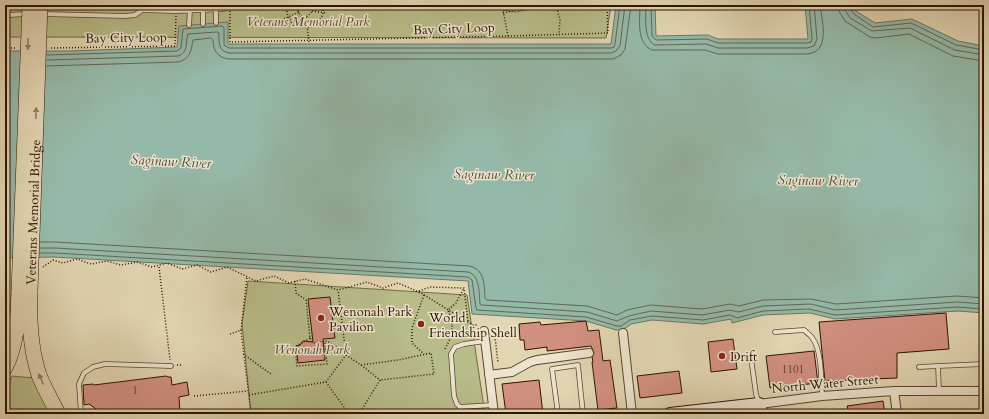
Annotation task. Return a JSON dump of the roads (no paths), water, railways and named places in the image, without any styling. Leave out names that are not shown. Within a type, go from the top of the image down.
[{"type":"highway","name":"Veterans Memorial Bridge","points":[[30,5],[24,292],[34,359],[39,375],[58,414]]},
{"type":"highway","name":"Veterans Memorial Bridge","points":[[7,364],[14,344],[24,292],[40,5]]},
{"type":"street","points":[[485,330],[494,414]]},
{"type":"street","points":[[623,333],[632,414]]},
{"type":"street","points":[[489,375],[512,372],[530,362],[537,360],[589,353]]},
{"type":"street","points":[[894,391],[897,414]]},
{"type":"street","name":"North Water Street","points":[[670,414],[761,409],[822,396],[894,391],[984,391]]},
{"type":"lane","points":[[5,12],[8,15],[63,14],[125,16],[135,15],[143,7],[176,11],[216,9],[224,7]]},
{"type":"lane","points":[[216,9],[216,23]]},
{"type":"lane","points":[[189,25],[190,10]]},
{"type":"lane","points":[[203,10],[203,24]]},
{"type":"lane","points":[[774,332],[804,330],[813,338],[817,346],[819,356],[822,396]]},
{"type":"lane","points":[[485,341],[455,347],[450,354],[454,396],[460,407],[493,405]]},
{"type":"lane","points":[[751,358],[756,394],[761,409]]},
{"type":"lane","points":[[81,414],[79,384],[84,373],[93,367],[105,364],[171,366]]},
{"type":"lane","points":[[919,367],[984,364]]},
{"type":"lane","points":[[558,414],[552,368],[578,365],[583,414]]},
{"type":"lane","points":[[938,366],[939,390]]},
{"type":"water","name":"Saginaw River","points":[[616,5],[655,5],[656,36],[708,35],[718,39],[808,39],[805,5],[852,5],[856,11],[875,23],[912,19],[958,41],[984,46],[984,313],[958,311],[835,319],[810,313],[763,315],[732,323],[731,319],[703,324],[652,320],[631,324],[623,330],[616,330],[586,321],[472,314],[468,281],[54,257],[5,258],[5,51],[70,51],[177,47],[179,26],[228,22],[228,44],[611,44]]},
{"type":"place","name":"Wenonah Park Pavilion","points":[[321,318]]},
{"type":"place","name":"World Friendship Shell","points":[[421,324]]},
{"type":"place","name":"Drift","points":[[722,356]]},
{"type":"park label","name":"Veterans Memorial Park","points":[[308,21]]},
{"type":"park label","name":"Wenonah Park","points":[[312,349]]}]
